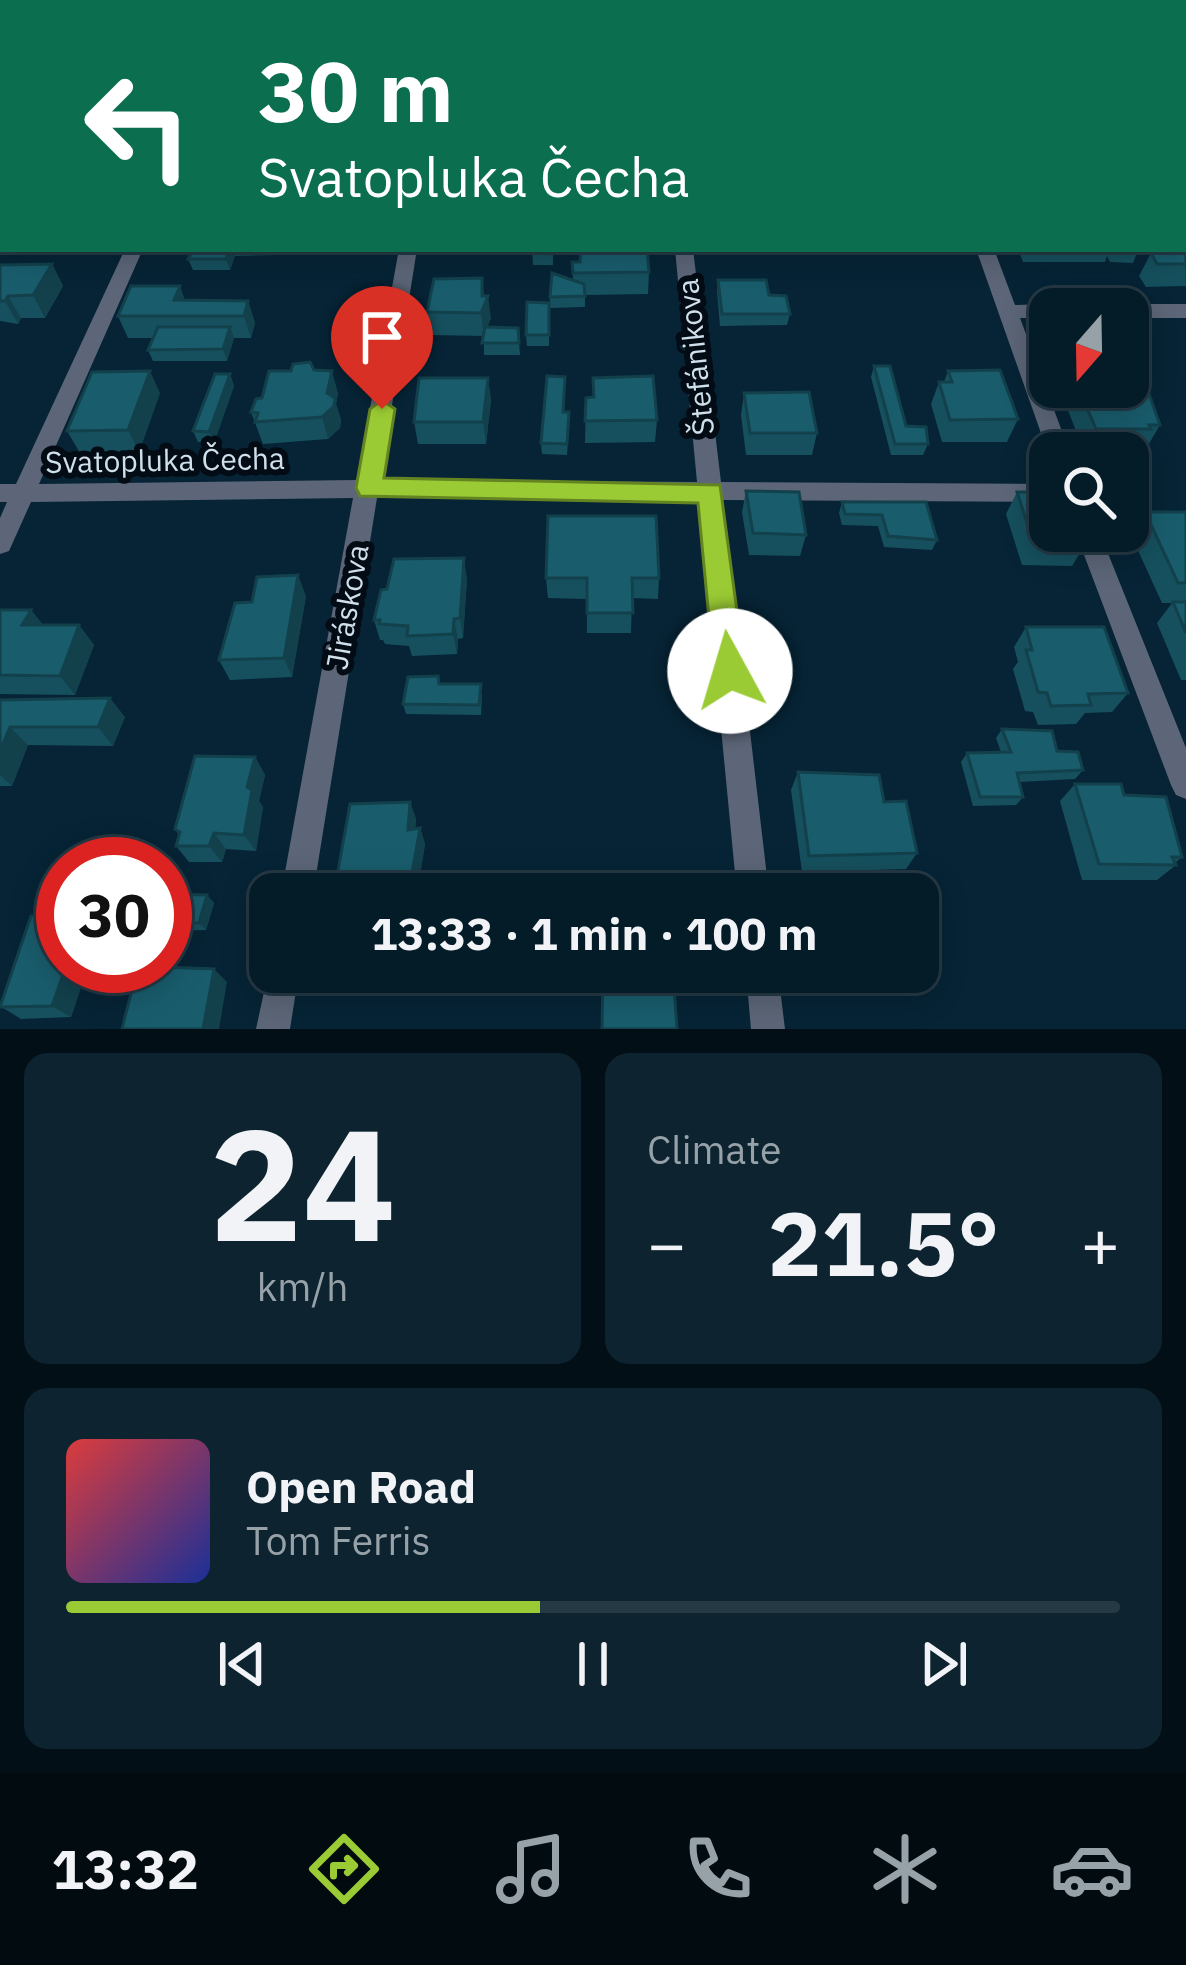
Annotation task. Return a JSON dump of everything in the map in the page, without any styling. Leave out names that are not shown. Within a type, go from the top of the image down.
[{"type":"street","points":[[0,544],[12,493],[132,252]]},
{"type":"street","name":"Jiráskova","points":[[301,873],[408,252]]},
{"type":"street","name":"Štefánikova","points":[[684,252],[752,873]]},
{"type":"street","points":[[987,252],[1052,432]]},
{"type":"street","points":[[1012,311],[1029,311]]},
{"type":"street","points":[[1149,311],[1186,311]]},
{"type":"street","name":"Svatopluka Čecha","points":[[12,493],[370,488],[1029,493]]},
{"type":"street","points":[[1095,552],[1186,785]]},
{"type":"street","points":[[273,1029],[279,993]]},
{"type":"street","points":[[764,993],[768,1029]]},
{"type":"building","points":[[192,252],[228,252],[226,259],[188,259]]},
{"type":"building","points":[[581,252],[647,252],[649,272],[573,273],[572,262],[580,262]]},
{"type":"building","points":[[1151,253],[1186,253],[1186,264],[1157,264]]},
{"type":"building","points":[[52,264],[33,295],[0,301],[0,265]]},
{"type":"building","points":[[552,273],[584,284],[585,296],[550,297]]},
{"type":"building","points":[[482,278],[482,296],[488,296],[481,313],[427,312],[434,279]]},
{"type":"building","points":[[718,280],[766,280],[769,295],[786,296],[790,314],[722,314]]},
{"type":"building","points":[[131,286],[180,286],[174,300],[248,301],[244,316],[118,316]]},
{"type":"building","points":[[527,302],[549,303],[549,335],[526,335]]},
{"type":"building","points":[[158,327],[230,327],[223,349],[148,350]]},
{"type":"building","points":[[485,327],[518,328],[519,343],[482,343]]},
{"type":"building","points":[[310,362],[314,370],[332,371],[327,393],[335,398],[334,406],[322,417],[255,422],[258,413],[251,412],[256,399],[262,398],[269,371],[291,371],[293,364]]},
{"type":"building","points":[[874,366],[890,366],[906,426],[926,427],[928,444],[895,444]]},
{"type":"building","points":[[1000,370],[1018,419],[950,420],[939,382],[952,382],[948,371]]},
{"type":"building","points":[[150,371],[128,430],[67,431],[92,372]]},
{"type":"building","points":[[215,374],[230,374],[209,432],[193,431]]},
{"type":"building","points":[[547,376],[565,377],[567,444],[541,443]]},
{"type":"building","points":[[653,376],[657,420],[585,421],[586,398],[594,397],[593,378]]},
{"type":"building","points":[[419,378],[488,378],[483,422],[414,422]]},
{"type":"building","points":[[809,392],[817,433],[750,433],[744,393]]},
{"type":"building","points":[[1149,394],[1160,425],[1149,425],[1151,429],[1096,429],[1087,408],[1149,408]]},
{"type":"building","points":[[746,491],[799,492],[806,535],[753,533]]},
{"type":"building","points":[[1017,492],[1029,492],[1029,529]]},
{"type":"building","points":[[842,502],[926,502],[937,540],[888,536],[882,515],[845,514]]},
{"type":"building","points":[[1149,512],[1186,512],[1186,583],[1178,583]]},
{"type":"building","points":[[548,516],[656,516],[659,578],[632,578],[633,613],[587,613],[587,578],[546,578]]},
{"type":"building","points":[[464,558],[460,618],[454,619],[453,634],[407,636],[408,626],[374,620],[394,559]]},
{"type":"building","points":[[298,575],[284,658],[219,660],[235,603],[252,602],[257,577]]},
{"type":"building","points":[[1173,602],[1186,602],[1186,633]]},
{"type":"building","points":[[0,610],[31,610],[22,625],[79,625],[60,676],[0,675]]},
{"type":"building","points":[[1026,627],[1104,627],[1128,693],[1088,694],[1091,705],[1051,706],[1047,693],[1038,692],[1026,650],[1032,650]]},
{"type":"building","points":[[438,676],[439,684],[481,684],[479,705],[403,704],[408,677]]},
{"type":"building","points":[[110,698],[98,727],[10,727],[0,751],[0,700]]},
{"type":"building","points":[[1002,729],[1052,731],[1057,751],[1078,752],[1083,770],[1017,773],[1023,797],[980,797],[967,753],[1011,752]]},
{"type":"building","points":[[195,756],[255,757],[247,787],[252,790],[244,835],[214,833],[209,846],[192,846],[192,837],[179,837],[175,829]]},
{"type":"building","points":[[798,772],[879,775],[884,802],[906,801],[917,853],[809,856]]},
{"type":"building","points":[[1075,784],[1121,784],[1124,795],[1166,797],[1182,857],[1172,857],[1176,865],[1099,864]]},
{"type":"building","points":[[410,802],[408,830],[420,828],[412,873],[338,873],[350,804]]},
{"type":"building","points":[[192,895],[207,895],[199,923],[192,923]]},
{"type":"building","points":[[31,916],[36,916],[36,993],[57,993],[52,1006],[0,1007]]},
{"type":"building","points":[[192,968],[214,969],[203,1029],[122,1029],[131,993],[192,993]]},
{"type":"building","points":[[603,993],[674,993],[677,1029],[602,1029]]},
{"type":"route","points":[[382,409],[370,488],[711,493],[730,671]]}]
